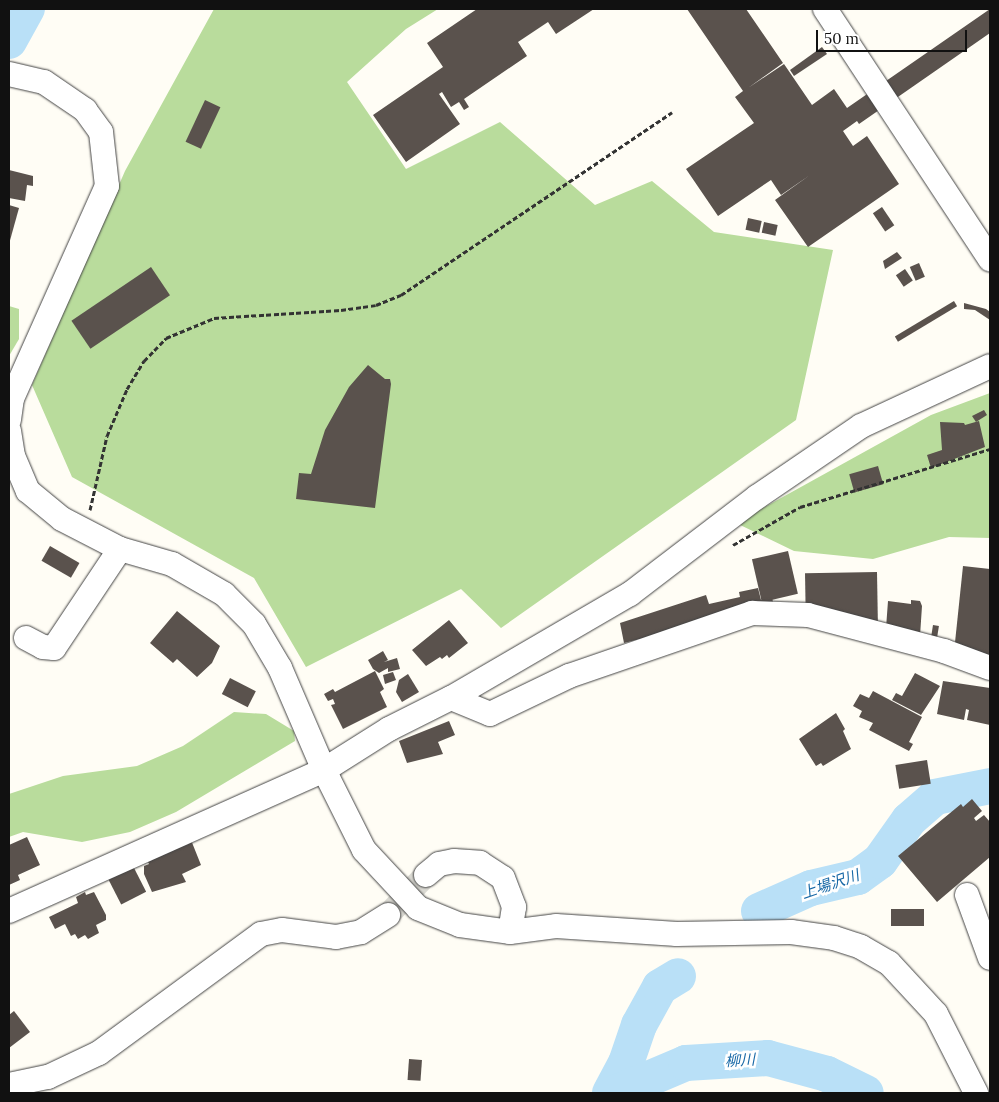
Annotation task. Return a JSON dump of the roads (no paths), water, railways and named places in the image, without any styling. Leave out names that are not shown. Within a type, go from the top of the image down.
[{"type":"street","points":[[825,9],[990,259]]},
{"type":"street","points":[[9,74],[44,82],[85,110],[101,132],[107,186],[12,398],[9,420]]},
{"type":"street","points":[[9,911],[324,770],[389,729],[450,698],[630,594],[757,497],[861,426],[990,366]]},
{"type":"street","points":[[9,431],[13,456],[28,491],[62,518],[120,549],[172,564],[224,594],[254,624],[280,668],[324,770],[364,850],[418,908],[460,925],[510,932],[556,926],[677,934],[791,932],[834,938],[861,947],[889,963],[936,1014],[976,1093]]},
{"type":"street","points":[[26,638],[43,647],[54,648],[120,549]]},
{"type":"street","points":[[450,698],[490,714],[569,676],[752,613],[808,614],[944,651],[990,668]]},
{"type":"street","points":[[426,875],[439,864],[454,861],[480,863],[503,878],[510,890],[514,907],[510,932]]},
{"type":"street","points":[[967,895],[990,958]]},
{"type":"street","points":[[9,1086],[48,1077],[99,1053],[261,934],[282,930],[336,936],[361,932],[388,915]]},
{"type":"waterway","points":[[9,41],[27,9]]},
{"type":"waterway","name":"上場沢川","points":[[759,911],[811,888],[858,877],[880,861],[909,820],[935,797],[990,786]]},
{"type":"waterway","name":"上場沢川","points":[[610,1093],[626,1063],[639,1025],[660,987],[678,976]]},
{"type":"waterway","name":"柳川","points":[[615,1093],[686,1063],[768,1058],[827,1074],[866,1093]]},
{"type":"tunnel","points":[[388,915],[426,875]]}]
